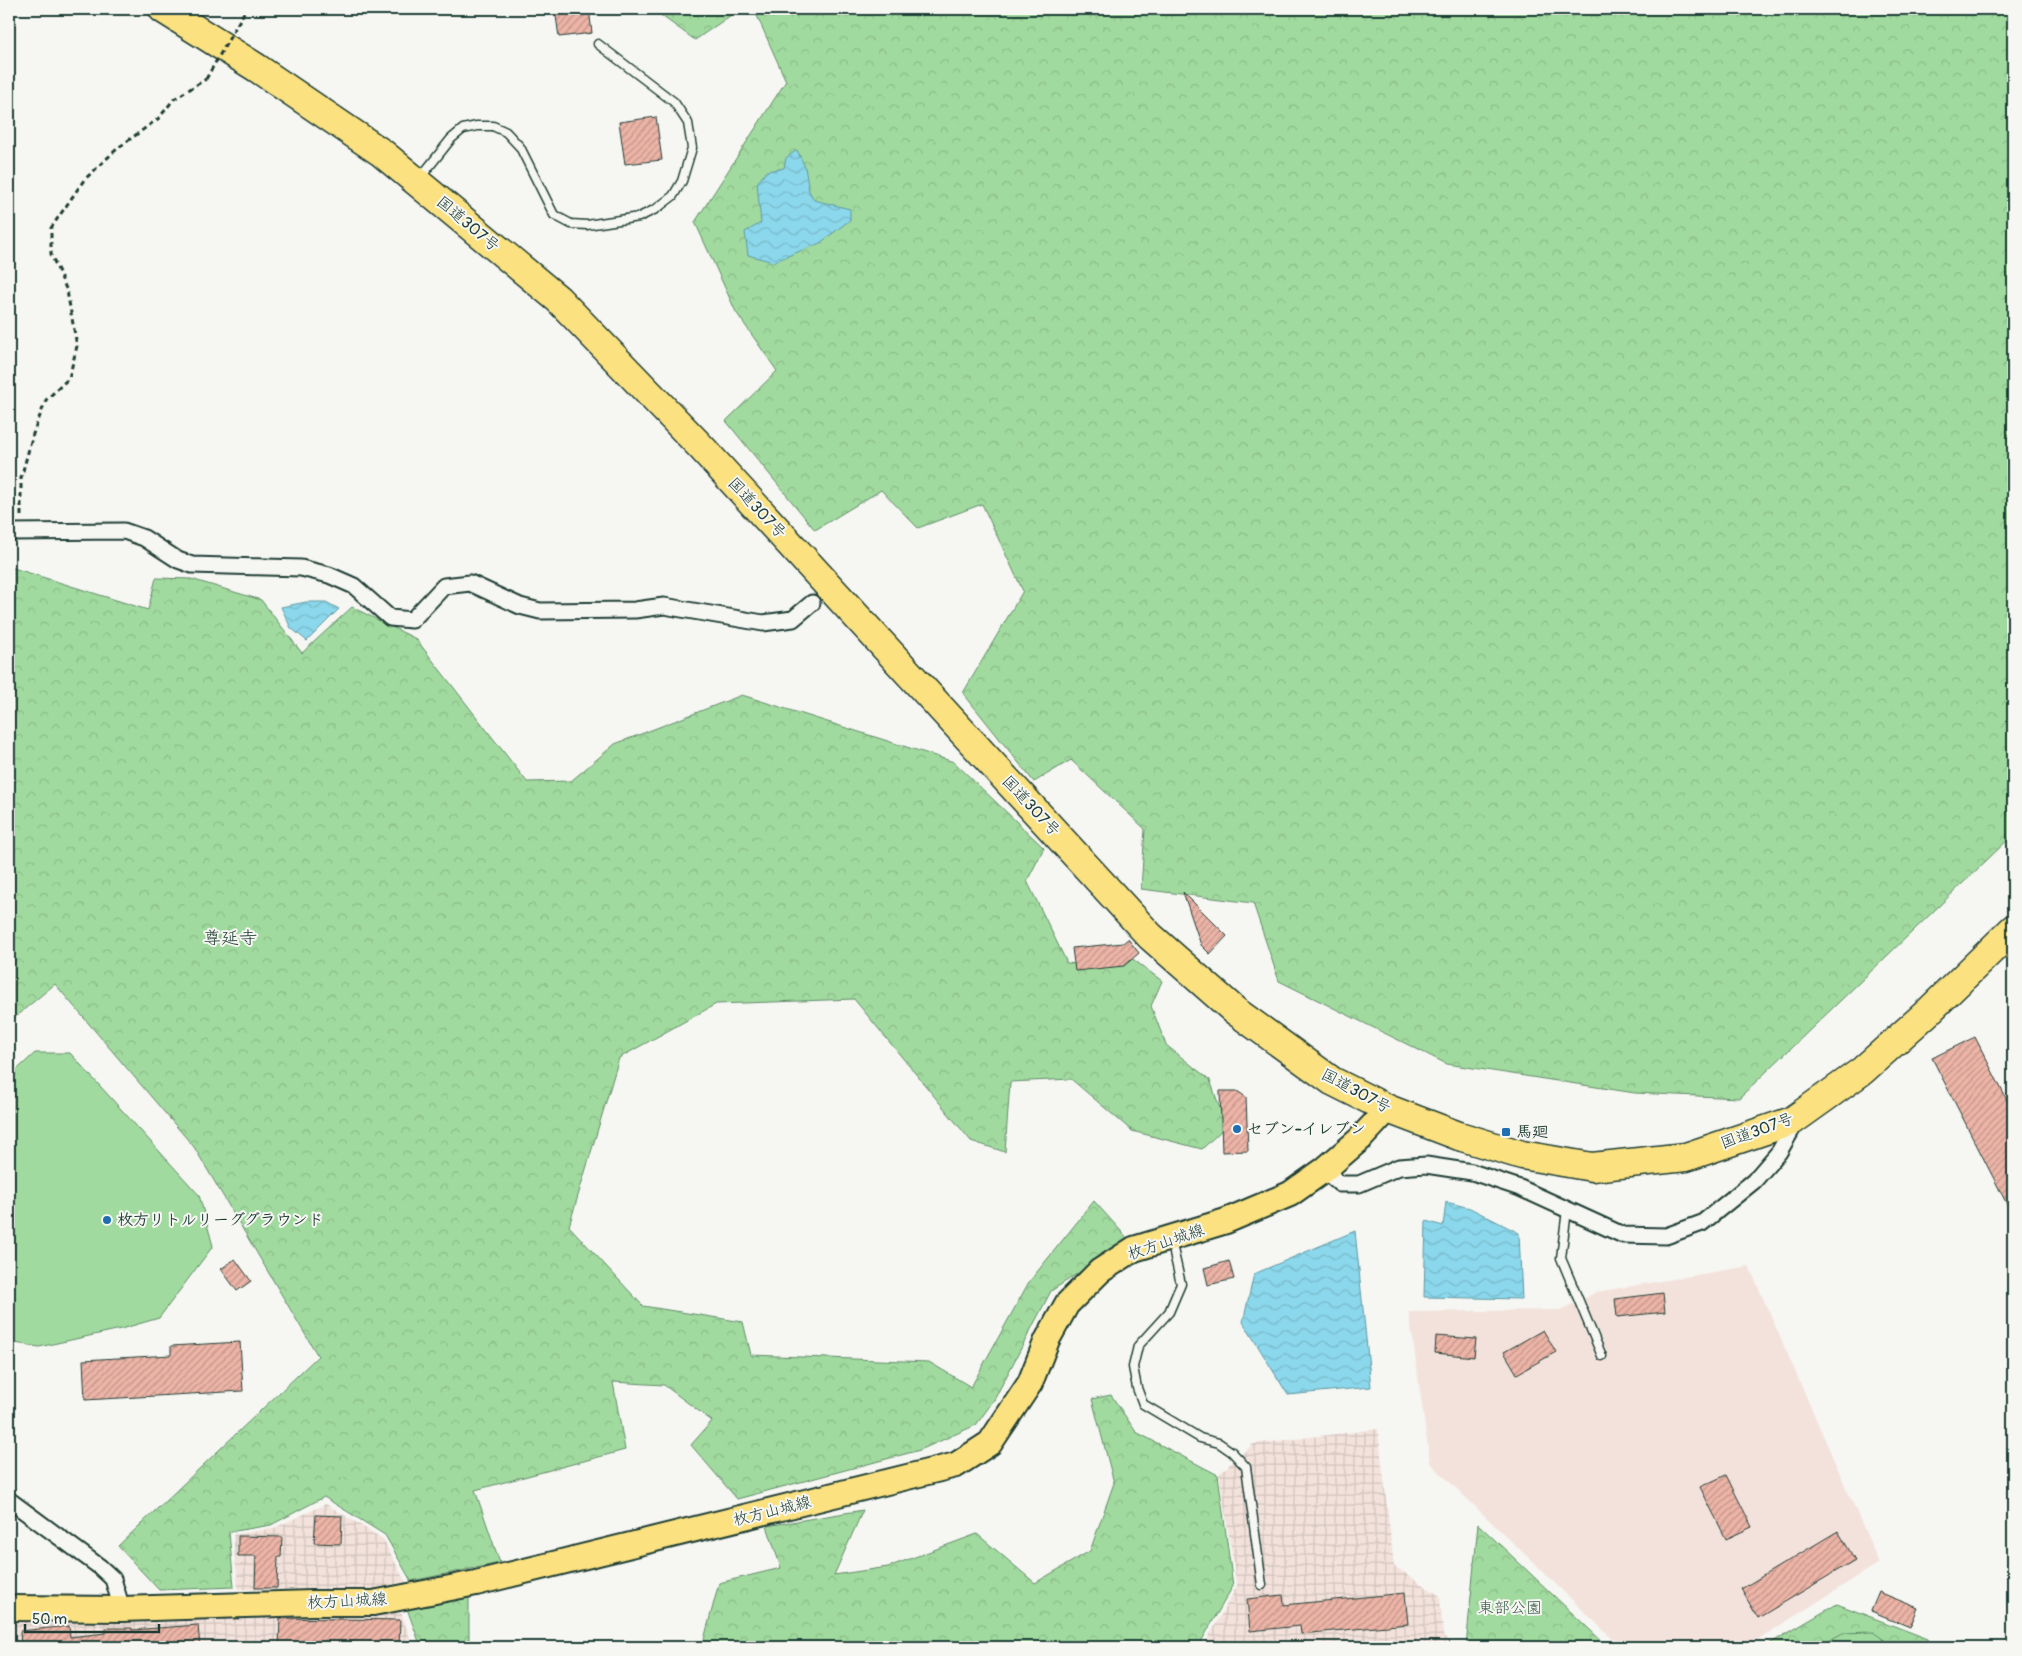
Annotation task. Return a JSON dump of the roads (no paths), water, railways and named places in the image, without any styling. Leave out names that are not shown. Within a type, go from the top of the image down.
[{"type":"highway","name":"国道307号","points":[[163,9],[257,68],[382,153],[565,306],[702,448],[1150,936],[1249,1021],[1332,1081],[1388,1109],[1459,1136],[1522,1155],[1592,1167],[1686,1156],[1792,1121],[1862,1071],[1928,1012],[2013,929]]},
{"type":"main road","name":"枚方山城線","points":[[9,1608],[122,1609],[373,1603],[476,1583],[956,1465],[990,1443],[1030,1383],[1047,1340],[1067,1304],[1100,1271],[1134,1250],[1226,1221],[1290,1194],[1324,1170],[1360,1139],[1388,1109]]},
{"type":"street","points":[[15,532],[124,531],[144,538],[178,560],[192,565],[301,568],[320,572],[354,586],[390,618],[412,620],[444,586],[470,583],[520,606],[540,611],[635,610],[664,606],[763,622],[793,619],[812,603]]},
{"type":"street","points":[[1324,1170],[1340,1184],[1360,1184],[1399,1167],[1426,1165],[1472,1172],[1520,1188],[1623,1235],[1666,1236],[1702,1223],[1754,1180],[1779,1152],[1791,1131],[1792,1121]]},
{"type":"street","points":[[9,1500],[100,1567],[113,1579],[122,1609]]},
{"type":"lane","points":[[417,182],[451,139],[463,129],[477,126],[493,126],[506,132],[520,147],[554,215],[572,224],[587,225],[639,217],[656,210],[673,196],[682,181],[689,163],[692,148],[688,123],[674,102],[598,44]]},
{"type":"lane","points":[[1567,1210],[1560,1258],[1602,1356]]},
{"type":"lane","points":[[1170,1238],[1181,1284],[1169,1312],[1138,1346],[1133,1367],[1137,1388],[1143,1404],[1200,1438],[1219,1443],[1232,1452],[1246,1468],[1262,1585]]},
{"type":"water","points":[[797,150],[805,167],[809,191],[814,200],[850,209],[850,220],[820,243],[773,262],[748,255],[745,232],[761,223],[757,183],[767,171],[784,168],[786,158]]},
{"type":"water","points":[[306,602],[326,602],[339,609],[307,641],[291,628],[281,607]]},
{"type":"water","points":[[1446,1202],[1470,1208],[1519,1233],[1522,1299],[1424,1297],[1426,1221],[1443,1226]]},
{"type":"water","points":[[1355,1231],[1371,1387],[1288,1395],[1243,1322],[1254,1274]]},
{"type":"place","name":"セブン-イレブン","points":[[1237,1129]]},
{"type":"place","name":"馬廻","points":[[1506,1132]]},
{"type":"place","name":"枚方リトルリーググラウンド","points":[[107,1220]]},
{"type":"district","name":"尊延寺","points":[[230,938]]},
{"type":"park label","name":"東部公園","points":[[1510,1608]]}]
